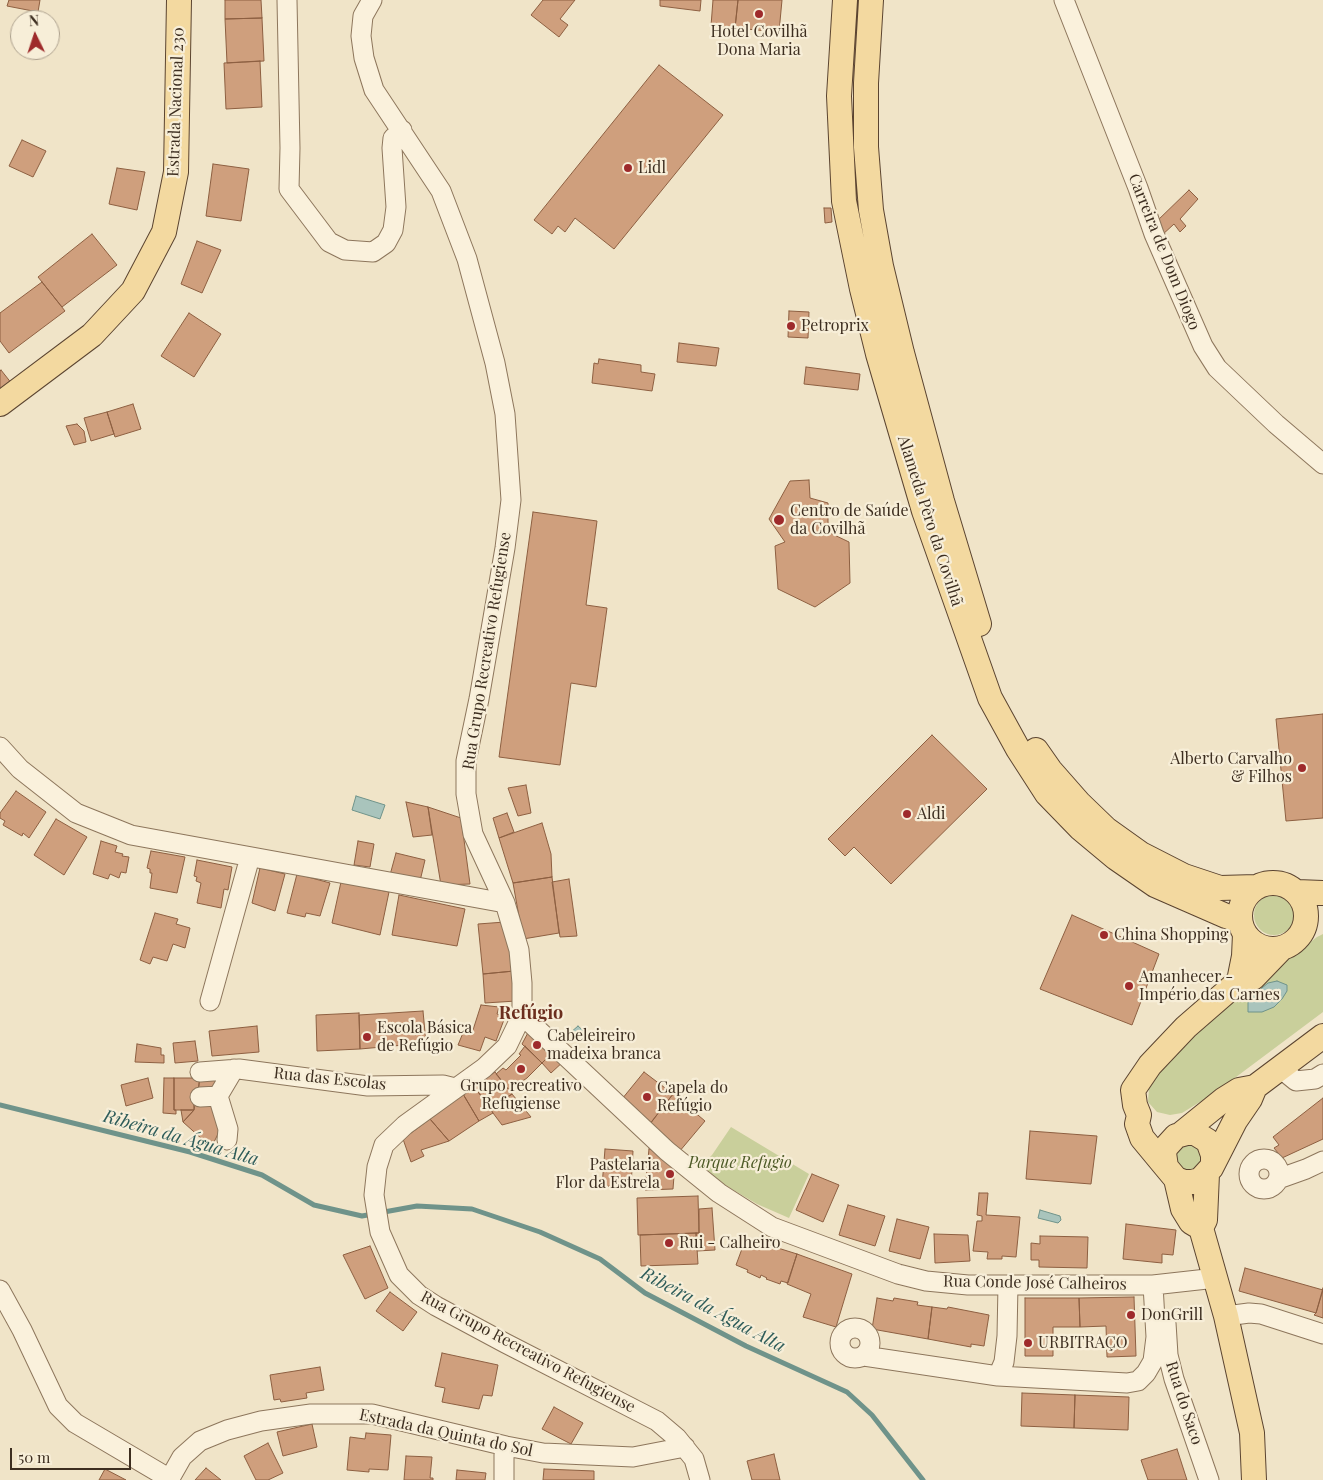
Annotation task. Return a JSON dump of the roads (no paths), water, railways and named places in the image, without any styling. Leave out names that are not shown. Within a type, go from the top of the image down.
[{"type":"main road","name":"Estrada Nacional 230","points":[[0,404],[92,334],[133,291],[164,232],[176,172],[179,0]]},
{"type":"main road","name":"Alameda Pêro da Covilhã","points":[[845,0],[839,96],[844,201],[878,354],[924,511],[990,698],[1018,749],[1047,794],[1080,828],[1116,858],[1155,885],[1218,913],[1242,927],[1252,942],[1261,947],[1271,949],[1291,943]]},
{"type":"main road","name":"Alameda Pêro da Covilhã","points":[[871,0],[866,83],[866,147],[871,210],[881,266],[902,353],[942,501],[978,624],[1003,690],[1050,770],[1078,803],[1106,829],[1141,854],[1184,876],[1220,888],[1256,887],[1275,882],[1284,884],[1297,892],[1323,892]]},
{"type":"main road","points":[[1239,981],[1244,956],[1240,911],[1248,894],[1256,887]]},
{"type":"main road","points":[[1201,1228],[1205,1220],[1212,1148],[1202,1136],[1195,1133],[1178,1135],[1139,1115],[1134,1105],[1133,1090],[1150,1065],[1186,1027],[1239,981],[1253,978],[1291,943],[1305,927],[1306,906],[1297,892]]},
{"type":"main road","points":[[1291,943],[1323,924]]},
{"type":"main road","points":[[1254,1480],[1252,1433],[1216,1278],[1201,1228],[1192,1222],[1184,1209],[1171,1173],[1164,1160],[1166,1147],[1178,1135],[1212,1109],[1239,1090],[1255,1087],[1323,1036]]},
{"type":"main road","points":[[1139,1115],[1137,1124],[1142,1138],[1171,1173],[1184,1182],[1192,1182],[1200,1180],[1210,1168],[1234,1121],[1250,1099],[1255,1087]]},
{"type":"street","points":[[287,0],[290,148],[288,189],[328,242],[345,250],[373,252],[386,243],[393,230],[396,207],[393,138],[402,130]]},
{"type":"street","name":"Rua Grupo Recreativo Refugiense","points":[[372,0],[363,16],[361,36],[364,58],[374,90],[441,191],[466,259],[495,363],[505,414],[510,500],[505,548],[480,699],[466,761],[466,794],[473,834],[505,903],[519,950],[522,983],[522,1015],[508,1046],[484,1068],[405,1125],[384,1145],[377,1167],[374,1195],[380,1232],[399,1274],[418,1295],[446,1312],[657,1420],[685,1447],[694,1459],[702,1479]]},
{"type":"street","name":"Carreira de Dom Diogo","points":[[1064,0],[1074,30],[1138,188],[1154,234],[1203,346],[1217,368],[1276,424],[1323,464]]},
{"type":"street","points":[[0,747],[20,769],[76,813],[131,835],[505,903]]},
{"type":"street","points":[[210,1001],[250,857]]},
{"type":"street","name":"Rua Conde José Calheiros","points":[[522,1015],[667,1151],[719,1193],[772,1227],[898,1274],[926,1281],[1154,1292],[1216,1278]]},
{"type":"street","points":[[1280,1068],[1296,1081],[1315,1079],[1323,1074]]},
{"type":"street","points":[[228,1140],[228,1129],[209,1096],[234,1069]]},
{"type":"street","name":"Rua das Escolas","points":[[200,1072],[234,1069],[368,1086],[443,1085],[456,1088]]},
{"type":"street","points":[[1278,1179],[1306,1170],[1323,1161]]},
{"type":"street","points":[[998,1376],[1004,1362],[1008,1285]]},
{"type":"street","points":[[0,1290],[22,1330],[58,1406],[75,1422],[170,1480]]},
{"type":"street","points":[[864,1356],[998,1376],[1127,1383],[1138,1381],[1146,1373],[1153,1361],[1156,1337],[1154,1292]]},
{"type":"street","name":"Rua do Saco","points":[[1154,1292],[1165,1312],[1168,1355],[1174,1379],[1209,1480]]},
{"type":"street","points":[[1226,1316],[1249,1313],[1261,1314],[1323,1334]]},
{"type":"street","name":"Estrada da Quinta do Sol","points":[[170,1480],[182,1457],[200,1441],[227,1430],[262,1421],[311,1414],[372,1414],[543,1453],[633,1457],[685,1447]]},
{"type":"street","points":[[504,1480],[506,1446]]},
{"type":"water","points":[[356,796],[385,805],[380,819],[352,810]]},
{"type":"water","points":[[1277,981],[1287,985],[1287,991],[1282,999],[1274,1007],[1262,1012],[1248,1012],[1248,1003],[1251,997],[1268,983]]},
{"type":"water","points":[[578,1026],[588,1035],[581,1042],[570,1033]]},
{"type":"water","points":[[1040,1210],[1060,1216],[1061,1220],[1058,1223],[1038,1218]]},
{"type":"waterway","name":"Ribeira da Água Alta","points":[[0,1105],[190,1152],[262,1175],[314,1205],[362,1216],[417,1206],[472,1209],[540,1232],[600,1259],[645,1293],[746,1346],[847,1392],[872,1415],[923,1480]]},
{"type":"place","name":"Hotel Covilhã Dona Maria","points":[[759,14]]},
{"type":"place","name":"Lidl","points":[[628,168]]},
{"type":"place","name":"Petroprix","points":[[791,326]]},
{"type":"place","name":"Centro de Saúde da Covilhã","points":[[779,520]]},
{"type":"place","name":"Alberto Carvalho & Filhos","points":[[1302,768]]},
{"type":"place","name":"Aldi","points":[[907,814]]},
{"type":"place","name":"China Shopping","points":[[1104,935]]},
{"type":"place","name":"Amanhecer - Império das Carnes","points":[[1129,986]]},
{"type":"place","name":"Escola Básica de Refúgio","points":[[367,1037]]},
{"type":"place","name":"Cabeleireiro madeixa branca","points":[[537,1045]]},
{"type":"place","name":"Grupo recreativo Refugiense","points":[[521,1069]]},
{"type":"place","name":"Capela do Refúgio","points":[[647,1097]]},
{"type":"place","name":"Pastelaria Flor da Estrela","points":[[670,1174]]},
{"type":"place","name":"Rui - Calheiro","points":[[669,1243]]},
{"type":"place","name":"DonGrill","points":[[1131,1315]]},
{"type":"place","name":"URBITRAÇO","points":[[1028,1343]]},
{"type":"district","name":"Refúgio","points":[[531,1013]]},
{"type":"park label","name":"Parque Refugio","points":[[740,1163]]}]
